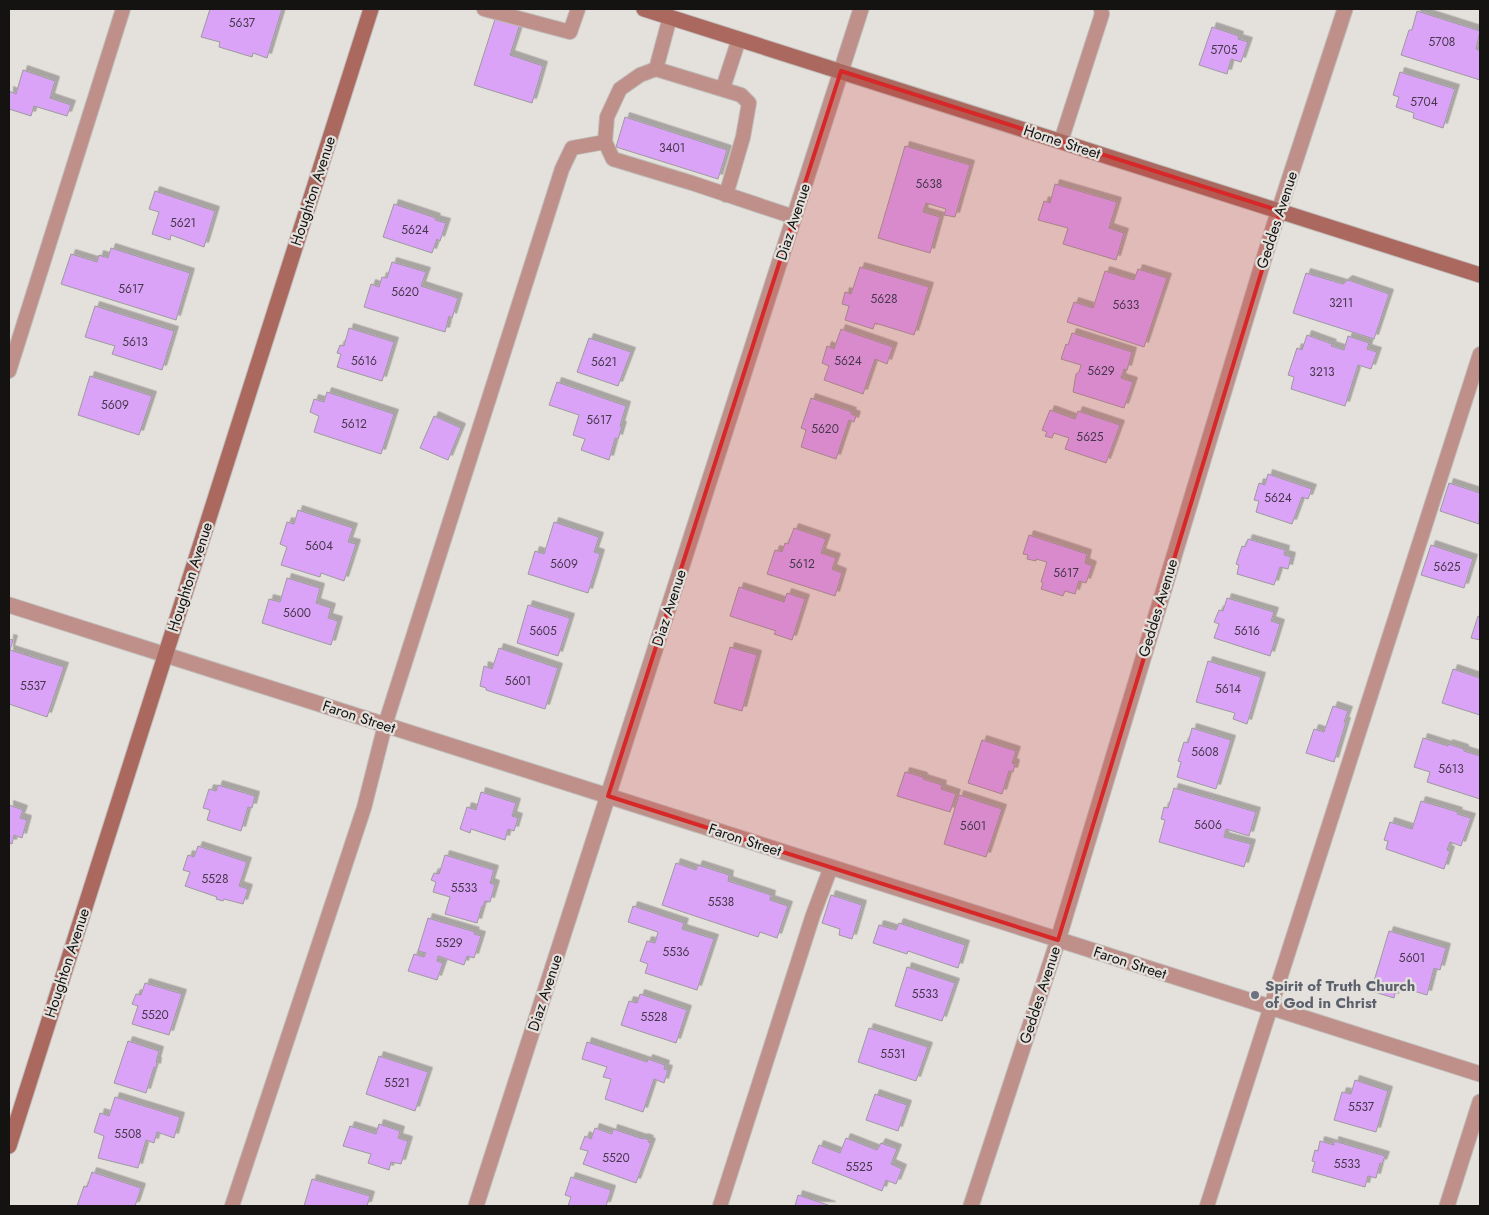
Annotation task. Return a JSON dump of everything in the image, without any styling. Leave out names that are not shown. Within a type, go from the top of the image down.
[{"type":"street","name":"Houghton Avenue","points":[[9,1146],[371,9]]},
{"type":"street","name":"Horne Street","points":[[644,9],[1480,275]]},
{"type":"street","name":"Diaz Avenue","points":[[476,1206],[861,9]]},
{"type":"street","name":"Geddes Avenue","points":[[971,1206],[1058,940],[1280,211],[1345,9]]},
{"type":"street","name":"Faron Street","points":[[9,605],[1480,1074]]},
{"type":"street","points":[[1447,1206],[1480,1102]]},
{"type":"lane","points":[[9,371],[124,9]]},
{"type":"lane","points":[[484,9],[570,32],[578,9]]},
{"type":"lane","points":[[1061,141],[1102,14],[1101,9]]},
{"type":"lane","points":[[656,69],[670,17]]},
{"type":"lane","points":[[723,88],[739,39]]},
{"type":"lane","points":[[726,195],[749,104],[742,95],[656,69],[640,75],[620,89],[607,117],[605,142],[613,159],[794,217]]},
{"type":"lane","points":[[232,1206],[364,808],[385,726],[562,169],[572,148],[605,142]]},
{"type":"lane","points":[[1207,1206],[1480,354]]},
{"type":"lane","points":[[720,1206],[813,915],[831,867]]},
{"type":"highlighted area","points":[[841,71],[1280,211],[1058,940],[608,796]]},
{"type":"building","points":[[210,9],[282,9],[267,58],[253,53],[252,57],[219,47],[220,42],[201,37]]},
{"type":"building","points":[[1417,11],[1480,31],[1476,49],[1480,51],[1480,80],[1401,55],[1409,30],[1412,30]]},
{"type":"building","points":[[496,16],[520,24],[510,55],[543,66],[532,103],[474,85]]},
{"type":"building","points":[[1212,27],[1239,36],[1238,39],[1248,42],[1241,62],[1231,59],[1227,74],[1199,65]]},
{"type":"building","points":[[23,70],[55,81],[50,98],[71,105],[67,116],[34,106],[31,116],[9,109],[9,91],[16,94]]},
{"type":"building","points":[[1400,72],[1455,89],[1443,128],[1413,118],[1414,113],[1396,107],[1399,97],[1393,95]]},
{"type":"building","points":[[625,117],[727,150],[718,179],[616,147]]},
{"type":"building","points":[[905,146],[970,165],[955,217],[944,215],[946,209],[926,203],[923,212],[940,217],[930,253],[878,238]]},
{"type":"building","points":[[1055,184],[1117,202],[1109,228],[1124,233],[1116,260],[1063,244],[1068,228],[1038,220],[1044,201],[1050,203]]},
{"type":"building","points":[[155,191],[215,211],[204,247],[171,235],[170,240],[152,234],[159,212],[149,209]]},
{"type":"building","points":[[394,204],[446,223],[440,241],[437,239],[432,253],[383,237]]},
{"type":"building","points":[[111,248],[190,273],[176,320],[61,284],[71,254],[97,262],[99,255],[108,258]]},
{"type":"building","points":[[392,262],[426,272],[421,286],[458,298],[452,318],[449,316],[445,332],[364,307],[371,284],[379,287],[382,277],[387,278]]},
{"type":"building","points":[[860,267],[929,287],[914,335],[875,323],[873,329],[845,320],[849,306],[842,304],[845,292],[851,294]]},
{"type":"building","points":[[1138,269],[1167,278],[1144,347],[1067,322],[1074,302],[1093,308],[1105,271],[1134,280]]},
{"type":"building","points":[[1306,273],[1343,284],[1348,280],[1389,294],[1374,339],[1293,313]]},
{"type":"building","points":[[95,306],[174,331],[162,370],[112,354],[115,346],[85,337]]},
{"type":"building","points":[[349,328],[394,342],[382,381],[337,367],[341,354],[337,353],[340,345],[344,346]]},
{"type":"building","points":[[841,329],[893,347],[887,364],[875,359],[863,394],[824,380],[829,366],[822,363],[827,346],[834,349]]},
{"type":"building","points":[[1072,333],[1132,352],[1127,370],[1124,369],[1121,378],[1133,382],[1124,408],[1073,392],[1076,374],[1079,372],[1081,365],[1061,359]]},
{"type":"building","points":[[1307,335],[1344,350],[1348,336],[1369,343],[1367,349],[1377,352],[1371,369],[1358,365],[1345,406],[1291,389],[1294,377],[1288,375],[1297,348],[1302,350]]},
{"type":"building","points":[[589,338],[631,352],[618,386],[577,372]]},
{"type":"building","points":[[90,376],[152,396],[139,435],[78,415]]},
{"type":"building","points":[[557,382],[626,406],[618,439],[615,438],[609,460],[581,450],[585,439],[573,435],[579,415],[549,405]]},
{"type":"building","points":[[327,392],[394,414],[381,454],[314,432],[319,416],[310,412],[314,399],[324,402]]},
{"type":"building","points":[[811,398],[852,412],[851,414],[856,416],[854,422],[849,420],[836,459],[801,447],[806,430],[801,428]]},
{"type":"building","points":[[1050,410],[1075,419],[1078,411],[1120,425],[1106,463],[1065,449],[1069,438],[1054,433],[1052,438],[1045,436],[1047,432],[1042,430]]},
{"type":"building","points":[[434,416],[461,428],[448,460],[420,448]]},
{"type":"building","points":[[1268,474],[1312,489],[1308,499],[1302,497],[1292,524],[1256,512],[1259,501],[1254,500],[1259,483],[1265,485]]},
{"type":"building","points":[[1449,483],[1480,493],[1479,524],[1440,511]]},
{"type":"building","points":[[298,510],[353,528],[348,542],[356,544],[344,581],[321,573],[320,577],[281,565],[287,547],[280,544],[287,522],[294,524]]},
{"type":"building","points":[[554,522],[599,537],[594,552],[600,554],[588,593],[528,574],[535,551],[544,554]]},
{"type":"building","points":[[794,528],[826,539],[821,553],[836,558],[832,569],[842,573],[835,596],[767,574],[775,550],[782,552],[785,543],[788,544]]},
{"type":"building","points":[[1029,535],[1087,554],[1085,563],[1092,566],[1086,583],[1079,581],[1075,594],[1065,591],[1063,596],[1041,589],[1043,583],[1041,582],[1047,562],[1027,559],[1028,555],[1023,554]]},
{"type":"building","points":[[1248,539],[1285,550],[1284,555],[1291,557],[1288,569],[1280,567],[1274,585],[1237,574],[1239,565],[1236,564],[1242,546],[1245,547]]},
{"type":"building","points":[[1431,545],[1473,559],[1464,588],[1421,575]]},
{"type":"building","points":[[287,578],[320,588],[316,603],[331,608],[328,618],[338,621],[331,645],[262,623],[269,599],[280,602]]},
{"type":"building","points":[[739,587],[784,602],[787,593],[805,599],[792,640],[774,634],[776,631],[730,616]]},
{"type":"building","points":[[1227,598],[1274,612],[1271,621],[1280,624],[1270,656],[1214,638],[1219,624],[1214,622],[1219,610],[1223,611]]},
{"type":"building","points":[[528,605],[570,618],[558,656],[517,643]]},
{"type":"building","points":[[1478,616],[1480,617],[1480,640],[1471,638]]},
{"type":"building","points":[[9,639],[13,640],[10,650],[64,667],[47,717],[9,704]]},
{"type":"building","points":[[730,647],[757,655],[742,711],[714,703]]},
{"type":"building","points":[[499,648],[558,668],[545,709],[486,690],[486,688],[480,686],[484,666],[492,669]]},
{"type":"building","points":[[1208,661],[1261,677],[1247,724],[1233,719],[1235,713],[1196,702]]},
{"type":"building","points":[[1453,669],[1480,678],[1480,715],[1442,703]]},
{"type":"building","points":[[1333,706],[1348,711],[1334,762],[1306,753],[1314,729],[1324,732]]},
{"type":"building","points":[[1192,728],[1231,740],[1216,789],[1177,777],[1181,762],[1178,761],[1184,742],[1188,743]]},
{"type":"building","points":[[1423,738],[1464,749],[1464,751],[1480,756],[1480,799],[1427,782],[1430,772],[1414,767]]},
{"type":"building","points":[[982,740],[1016,751],[1012,763],[1015,764],[1013,772],[1009,771],[1002,794],[968,783]]},
{"type":"building","points":[[905,772],[942,785],[941,789],[956,794],[950,812],[897,796]]},
{"type":"building","points":[[218,785],[255,796],[252,808],[248,807],[241,831],[207,820],[210,810],[203,808],[209,789],[216,791]]},
{"type":"building","points":[[1174,788],[1256,812],[1249,836],[1226,829],[1224,837],[1251,844],[1244,867],[1159,842],[1165,820],[1161,819],[1164,807],[1168,808]]},
{"type":"building","points":[[481,792],[516,803],[512,816],[518,818],[514,831],[508,829],[505,840],[471,829],[470,833],[460,829],[467,807],[476,810]]},
{"type":"building","points":[[959,795],[1002,809],[986,857],[944,844]]},
{"type":"building","points":[[1421,801],[1471,818],[1461,846],[1450,842],[1447,850],[1450,851],[1444,869],[1386,849],[1388,841],[1384,840],[1390,822],[1412,829]]},
{"type":"building","points":[[9,805],[23,810],[20,818],[27,820],[22,838],[14,835],[12,844],[9,843]]},
{"type":"building","points":[[198,846],[247,862],[239,886],[248,889],[243,904],[216,899],[217,897],[185,886],[190,872],[183,870],[188,855],[194,857]]},
{"type":"building","points":[[445,855],[494,870],[490,883],[495,885],[490,902],[485,901],[477,923],[445,914],[450,897],[433,892],[436,882],[431,880],[434,873],[439,874]]},
{"type":"building","points":[[676,863],[696,870],[698,865],[729,875],[728,881],[771,895],[770,900],[788,906],[777,938],[760,932],[758,937],[662,905]]},
{"type":"building","points":[[831,895],[862,905],[852,939],[839,935],[840,929],[822,923]]},
{"type":"building","points":[[633,906],[684,923],[682,929],[714,939],[697,990],[645,973],[648,964],[640,961],[647,941],[655,943],[658,932],[628,922]]},
{"type":"building","points":[[428,918],[475,932],[474,934],[481,936],[474,958],[467,956],[464,965],[438,956],[437,961],[443,963],[437,980],[408,971],[414,954],[424,957],[426,953],[418,951]]},
{"type":"building","points":[[899,923],[965,945],[958,968],[908,951],[907,954],[873,943],[879,925],[896,930]]},
{"type":"building","points":[[1389,931],[1446,948],[1440,970],[1434,968],[1427,995],[1397,986],[1394,998],[1371,991]]},
{"type":"building","points":[[907,967],[955,983],[942,1021],[895,1006]]},
{"type":"building","points":[[145,983],[182,994],[169,1035],[132,1024],[138,1006],[132,1004],[136,994],[141,995]]},
{"type":"building","points":[[640,994],[687,1010],[676,1043],[621,1025],[629,1001],[637,1003]]},
{"type":"building","points":[[869,1028],[928,1047],[916,1081],[858,1062]]},
{"type":"building","points":[[128,1041],[159,1051],[156,1068],[154,1067],[146,1093],[114,1083]]},
{"type":"building","points":[[587,1042],[647,1062],[648,1059],[665,1065],[664,1069],[668,1070],[664,1083],[654,1079],[643,1112],[605,1099],[611,1079],[603,1077],[607,1067],[582,1059]]},
{"type":"building","points":[[379,1056],[428,1072],[415,1111],[366,1094]]},
{"type":"building","points":[[1355,1080],[1388,1091],[1376,1132],[1334,1120],[1342,1092],[1351,1094]]},
{"type":"building","points":[[875,1094],[907,1105],[898,1131],[866,1120]]},
{"type":"building","points":[[115,1097],[180,1117],[174,1138],[157,1132],[154,1143],[146,1140],[138,1168],[98,1158],[104,1136],[94,1132],[100,1113],[109,1116]]},
{"type":"building","points":[[379,1124],[400,1131],[398,1138],[408,1141],[401,1164],[391,1162],[389,1170],[368,1163],[371,1154],[343,1146],[350,1126],[376,1134]]},
{"type":"building","points":[[595,1128],[612,1134],[613,1129],[649,1140],[648,1142],[651,1143],[636,1183],[583,1164],[588,1151],[580,1149],[585,1136],[591,1139]]},
{"type":"building","points":[[846,1138],[877,1150],[881,1143],[897,1149],[891,1164],[902,1169],[896,1184],[886,1180],[882,1191],[812,1163],[819,1145],[840,1153]]},
{"type":"building","points":[[1320,1141],[1334,1145],[1334,1141],[1385,1156],[1382,1164],[1380,1163],[1376,1178],[1368,1176],[1365,1187],[1312,1172],[1315,1162],[1312,1161],[1315,1150],[1318,1151]]},
{"type":"building","points":[[92,1172],[141,1188],[135,1206],[77,1206],[84,1186],[87,1187]]},
{"type":"building","points":[[571,1177],[611,1190],[606,1206],[568,1206],[571,1197],[565,1195]]},
{"type":"building","points":[[312,1179],[370,1196],[367,1206],[304,1206]]},
{"type":"building","points":[[798,1195],[831,1206],[795,1206]]},
{"type":"place","name":"Spirit of Truth Church of God in Christ","points":[[1255,995]]}]
